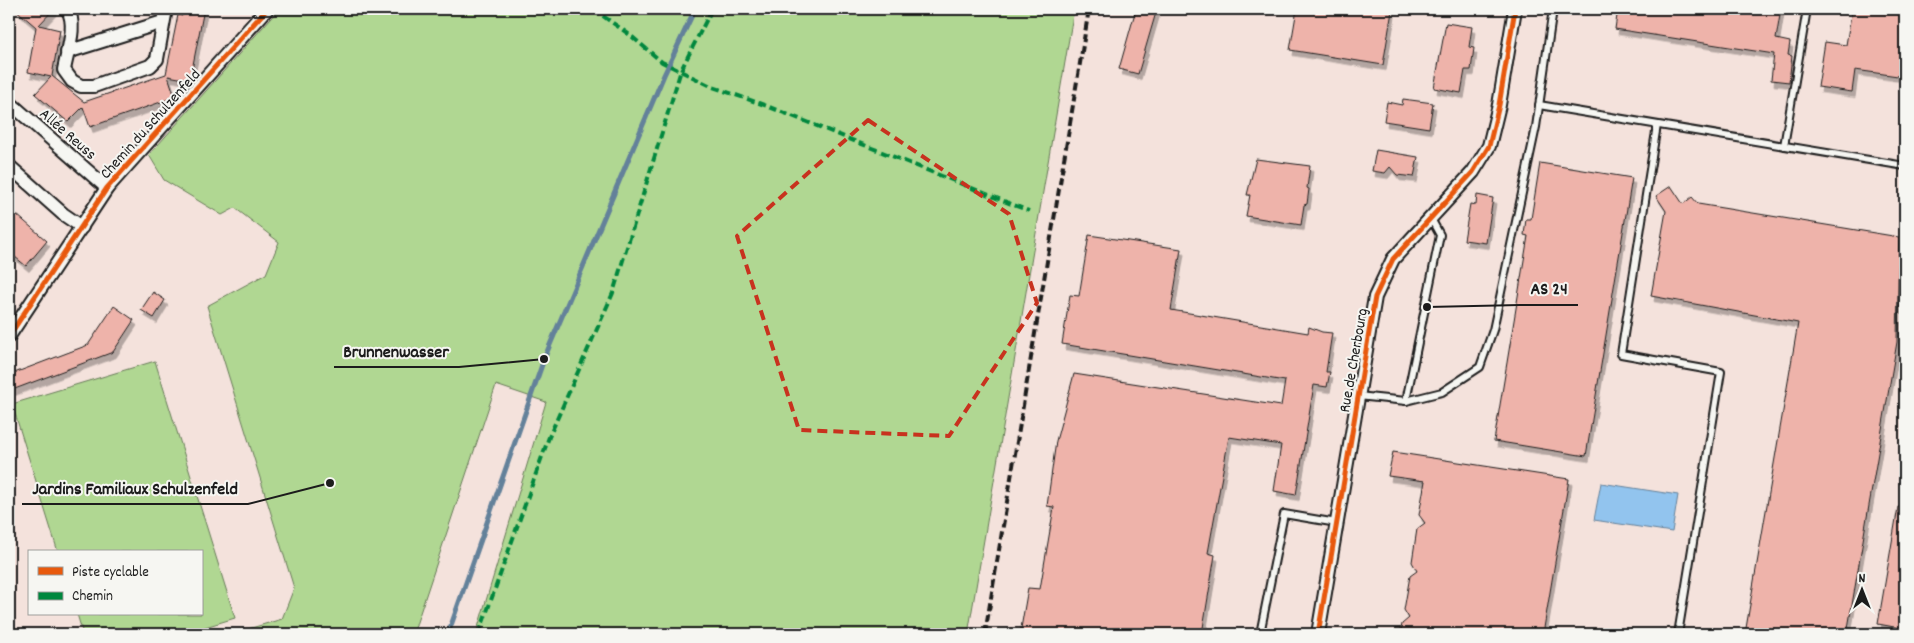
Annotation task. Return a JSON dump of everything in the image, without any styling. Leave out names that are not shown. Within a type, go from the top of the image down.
[{"type":"street","points":[[67,9],[70,13],[72,28],[64,70],[72,82],[81,86],[94,86],[150,66],[157,58],[166,9]]},
{"type":"street","name":"Chemin du Schulzenfeld","points":[[9,336],[107,188],[267,9]]},
{"type":"street","name":"Rue de Cherbourg","points":[[1318,634],[1375,297],[1393,259],[1473,172],[1489,146],[1499,105],[1515,9]]},
{"type":"street","points":[[67,52],[163,22]]},
{"type":"street","name":"Allée Reuss","points":[[9,102],[107,188]]},
{"type":"street","points":[[9,166],[63,214],[82,227]]},
{"type":"lane","points":[[1358,396],[1406,402],[1442,392],[1480,367],[1493,330],[1539,105],[1553,9]]},
{"type":"lane","points":[[1784,146],[1806,9]]},
{"type":"lane","points":[[1539,105],[1905,166]]},
{"type":"lane","points":[[1657,125],[1621,354],[1720,372],[1678,634]]},
{"type":"lane","points":[[1406,402],[1440,235],[1430,217]]},
{"type":"lane","points":[[1260,634],[1284,514],[1337,523]]},
{"type":"highlighted area","points":[[868,120],[1009,214],[1037,303],[949,436],[799,430],[737,236]]},
{"type":"green space","points":[[279,9],[1074,9],[968,634],[476,634],[546,402],[496,385],[413,634],[231,634],[282,619],[294,588],[207,306],[266,274],[279,242],[235,208],[222,215],[164,180],[149,155]]},
{"type":"green space","points":[[155,361],[235,618],[182,634],[83,634],[78,616],[202,616],[202,550],[57,550],[12,404]]},
{"type":"water","points":[[1601,483],[1678,495],[1672,532],[1594,520]]},
{"type":"building","points":[[15,9],[54,9],[39,25],[60,30],[52,76],[84,102],[166,74],[178,15],[182,16],[183,9],[204,9],[190,80],[168,76],[175,97],[90,127],[83,107],[68,122],[35,94],[51,77],[28,72],[36,27]]},
{"type":"building","points":[[1136,9],[1157,9],[1138,74],[1119,69]]},
{"type":"building","points":[[1297,9],[1380,9],[1392,11],[1383,65],[1290,50]]},
{"type":"building","points":[[1618,9],[1781,9],[1776,39],[1790,42],[1788,55],[1792,56],[1789,82],[1771,80],[1774,54],[1615,29]]},
{"type":"building","points":[[1852,9],[1905,9],[1905,77],[1855,70],[1852,92],[1818,87],[1825,42],[1846,45]]},
{"type":"building","points":[[1446,23],[1472,27],[1469,47],[1474,48],[1471,70],[1465,70],[1461,93],[1434,88]]},
{"type":"building","points":[[1403,99],[1433,103],[1429,128],[1384,121],[1387,102],[1402,105]]},
{"type":"building","points":[[1376,150],[1418,157],[1414,177],[1397,175],[1390,167],[1385,173],[1372,171]]},
{"type":"building","points":[[1256,159],[1310,166],[1307,204],[1304,205],[1301,225],[1246,216],[1250,195],[1247,195]]},
{"type":"building","points":[[1540,163],[1632,178],[1586,456],[1494,441],[1528,236],[1524,235],[1526,219],[1531,219]]},
{"type":"building","points":[[1671,186],[1683,204],[1692,197],[1698,204],[1899,237],[1897,342],[1847,634],[1745,634],[1798,323],[1651,296],[1666,211],[1656,196]]},
{"type":"building","points":[[1477,195],[1493,198],[1486,243],[1464,240],[1470,204],[1476,205]]},
{"type":"building","points":[[9,208],[47,241],[26,266],[9,252]]},
{"type":"building","points":[[1089,235],[1181,249],[1171,310],[1308,333],[1309,327],[1322,332],[1332,333],[1326,372],[1330,372],[1327,387],[1314,385],[1296,495],[1274,491],[1281,445],[1229,437],[1208,553],[1215,555],[1202,634],[1020,634],[1028,588],[1040,589],[1054,507],[1047,506],[1056,441],[1074,374],[1281,406],[1285,381],[1062,344],[1070,295],[1079,296]]},
{"type":"building","points":[[153,292],[165,300],[154,318],[141,310]]},
{"type":"building","points":[[114,306],[134,320],[113,352],[12,390],[9,375],[88,345]]},
{"type":"building","points":[[1393,452],[1569,479],[1543,634],[1400,634],[1402,624],[1409,618],[1404,610],[1410,576],[1417,571],[1412,562],[1417,529],[1425,523],[1419,515],[1425,481],[1388,476]]},
{"type":"building","points":[[1898,507],[1905,508],[1905,629],[1878,624]]},
{"type":"waterway","points":[[448,634],[544,359],[664,75],[695,9]]},
{"type":"railway","points":[[985,634],[1089,9]]},
{"type":"marked path","points":[[593,9],[630,35],[662,62],[713,87],[767,106],[1029,211]]},
{"type":"marked path","points":[[479,634],[549,437],[613,293],[681,70],[712,9]]},
{"type":"cycle path","points":[[9,336],[107,188],[267,9]]},
{"type":"cycle path","points":[[1318,634],[1375,297],[1393,259],[1473,172],[1489,146],[1499,105],[1515,9]]},
{"type":"place","name":"AS 24","points":[[1427,307]]},
{"type":"place","name":"Brunnenwasser","points":[[544,359]]},
{"type":"place","name":"Jardins Familiaux Schulzenfeld","points":[[330,483]]}]
